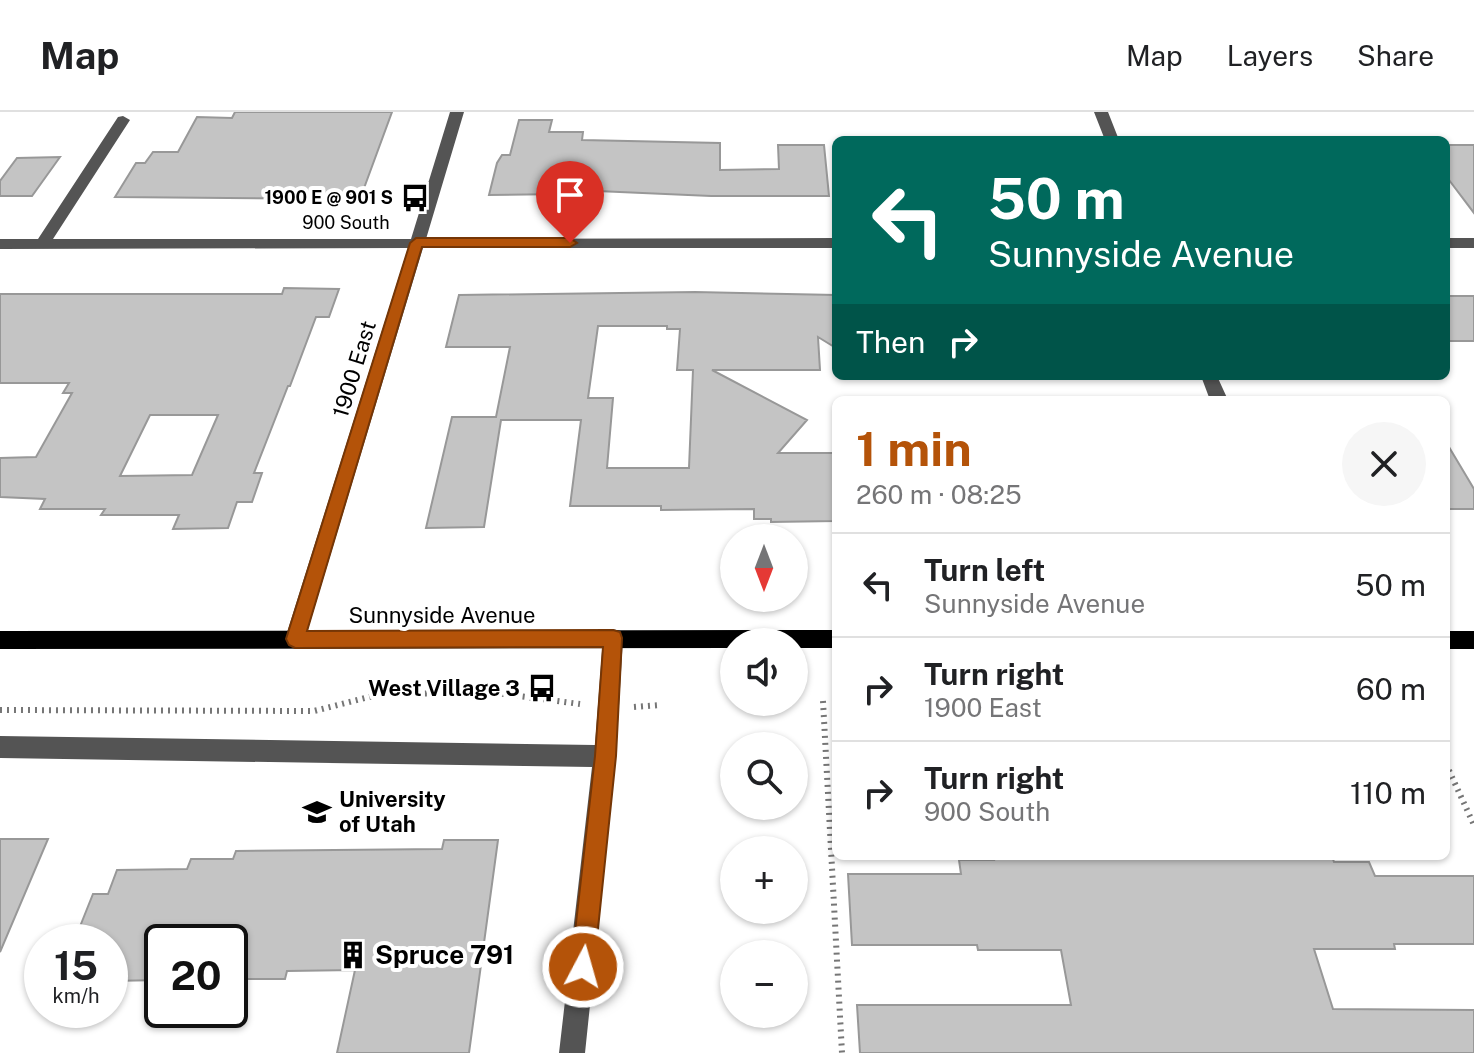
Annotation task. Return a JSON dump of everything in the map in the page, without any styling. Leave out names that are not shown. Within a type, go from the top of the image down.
[{"type":"main road","name":"Sunnyside Avenue","points":[[0,640],[832,639]]},
{"type":"main road","points":[[1450,640],[1474,640]]},
{"type":"street","name":"1900 East","points":[[295,639],[457,112]]},
{"type":"street","points":[[1101,112],[1110,136]]},
{"type":"street","points":[[42,244],[123,120]]},
{"type":"street","name":"900 South","points":[[0,244],[832,243]]},
{"type":"street","points":[[1450,243],[1474,243]]},
{"type":"street","points":[[572,1053],[605,756],[613,638]]},
{"type":"street","points":[[0,747],[605,756]]},
{"type":"path","points":[[0,710],[314,711],[381,694],[495,693],[563,703]]},
{"type":"path","points":[[823,701],[842,1053]]},
{"type":"path","points":[[638,707],[660,705]]},
{"type":"path","points":[[1450,773],[1474,825]]},
{"type":"building","points":[[235,112],[392,112],[360,199],[115,197],[136,163],[145,163],[153,152],[178,152],[197,117],[232,118]]},
{"type":"building","points":[[519,120],[552,120],[549,132],[583,132],[582,140],[720,143],[720,170],[779,169],[778,145],[824,145],[829,196],[711,196],[574,190],[563,194],[489,195],[497,163],[502,155],[510,155]]},
{"type":"building","points":[[1450,145],[1474,145],[1474,213],[1450,181]]},
{"type":"building","points":[[60,157],[32,196],[0,196],[0,181],[17,158]]},
{"type":"building","points":[[284,288],[339,289],[329,317],[316,317],[254,473],[262,473],[252,502],[237,502],[228,528],[173,529],[179,515],[101,515],[105,509],[40,509],[45,499],[0,497],[0,458],[36,457],[72,393],[63,393],[69,383],[0,383],[0,294],[282,294]],"holes":[[[150,415],[218,415],[192,475],[120,476]]]},
{"type":"building","points":[[695,292],[832,295],[832,346],[818,337],[820,370],[712,370],[807,420],[778,453],[832,453],[832,521],[771,522],[771,519],[754,519],[754,509],[661,510],[661,506],[570,506],[581,420],[501,420],[484,527],[426,528],[452,417],[496,417],[510,347],[446,347],[459,295]],"holes":[[[598,326],[667,326],[667,329],[680,329],[677,370],[693,370],[689,468],[607,468],[613,398],[588,398]]]},
{"type":"building","points":[[1450,296],[1474,296],[1474,341],[1450,341]]},
{"type":"building","points":[[1450,449],[1474,489],[1474,509],[1450,509]]},
{"type":"building","points":[[0,839],[48,839],[0,952]]},
{"type":"building","name":"Spruce 791","points":[[444,840],[498,840],[469,1053],[337,1053],[355,970],[287,971],[285,979],[248,979],[248,924],[144,924],[144,980],[128,981],[128,924],[81,924],[93,894],[108,894],[117,870],[187,869],[191,859],[233,859],[236,851],[442,849]]},
{"type":"building","points":[[959,860],[1333,860],[1369,862],[1375,876],[1474,876],[1474,944],[1394,944],[1395,949],[1314,949],[1333,1009],[1474,1010],[1474,1053],[860,1053],[857,1005],[1071,1005],[1061,950],[978,950],[977,945],[852,945],[848,874],[961,874]]},
{"type":"place","name":"1900 E @ 901 S","points":[[415,198]]},
{"type":"place","name":"West Village 3","points":[[542,688]]},
{"type":"place","name":"University of Utah","points":[[317,812]]},
{"type":"place","name":"Spruce 791","points":[[353,955]]},
{"type":"route","points":[[570,243],[416,243],[295,639],[613,638],[610,706],[583,967]]}]
